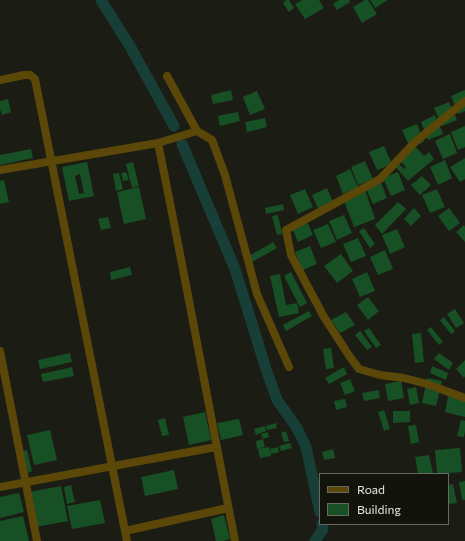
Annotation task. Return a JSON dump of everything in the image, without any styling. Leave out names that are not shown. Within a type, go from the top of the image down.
[{"type":"street","points":[[0,80],[24,75],[30,75],[35,79],[127,541]]},
{"type":"street","points":[[167,76],[197,131],[212,140],[225,175],[257,294],[289,367]]},
{"type":"street","points":[[465,101],[415,142],[380,179],[286,230],[295,262],[324,317],[359,369],[380,375],[404,378],[427,384],[465,398]]},
{"type":"street","points":[[0,170],[158,143],[197,131]]},
{"type":"street","points":[[158,143],[235,541]]},
{"type":"street","points":[[0,351],[37,541]]},
{"type":"street","points":[[0,487],[216,447]]},
{"type":"street","points":[[125,531],[228,508]]},
{"type":"building","points":[[286,0],[289,0],[294,8],[289,12],[283,3]]},
{"type":"building","points":[[302,0],[319,0],[324,8],[305,19],[295,4]]},
{"type":"building","points":[[339,0],[349,0],[350,2],[337,10],[333,4]]},
{"type":"building","points":[[365,0],[368,0],[377,14],[362,23],[353,7]]},
{"type":"building","points":[[370,0],[388,0],[375,8]]},
{"type":"building","points":[[231,90],[233,100],[213,104],[211,95]]},
{"type":"building","points":[[465,90],[465,111],[458,114],[451,96]]},
{"type":"building","points":[[257,91],[265,109],[250,115],[243,97]]},
{"type":"building","points":[[8,99],[11,112],[2,115],[0,101]]},
{"type":"building","points":[[449,102],[457,120],[442,126],[434,108]]},
{"type":"building","points":[[238,112],[240,121],[220,126],[218,116]]},
{"type":"building","points":[[435,115],[443,134],[428,140],[421,122]]},
{"type":"building","points":[[265,118],[267,127],[247,132],[245,122]]},
{"type":"building","points":[[417,124],[424,142],[410,148],[402,130]]},
{"type":"building","points":[[465,126],[465,147],[458,150],[451,132]]},
{"type":"building","points":[[450,134],[457,153],[443,159],[435,141]]},
{"type":"building","points":[[384,146],[392,164],[377,170],[369,152]]},
{"type":"building","points":[[415,146],[424,156],[429,152],[434,159],[408,181],[394,165],[397,162],[404,169],[406,167],[399,160]]},
{"type":"building","points":[[31,149],[33,158],[0,165],[0,155]]},
{"type":"building","points":[[465,158],[465,179],[460,182],[450,167]]},
{"type":"building","points":[[445,160],[452,178],[438,185],[430,167]]},
{"type":"building","points":[[365,161],[373,179],[358,185],[351,167]]},
{"type":"building","points":[[87,162],[94,196],[69,201],[62,167]],"holes":[[[80,174],[84,193],[79,194],[75,176]]]},
{"type":"building","points":[[133,162],[139,186],[132,188],[126,164]]},
{"type":"building","points":[[350,169],[358,187],[343,194],[336,176]]},
{"type":"building","points":[[126,172],[129,180],[123,181],[121,173]]},
{"type":"building","points":[[398,172],[405,190],[391,196],[383,178]]},
{"type":"building","points":[[119,173],[123,189],[116,191],[113,174]]},
{"type":"building","points":[[422,176],[431,185],[420,195],[411,185]]},
{"type":"building","points":[[4,180],[9,202],[0,204],[0,181]]},
{"type":"building","points":[[380,180],[387,198],[373,204],[365,186]]},
{"type":"building","points":[[139,187],[146,219],[124,224],[117,192]]},
{"type":"building","points":[[327,188],[335,207],[320,213],[312,195]]},
{"type":"building","points":[[305,189],[313,207],[298,214],[290,195]]},
{"type":"building","points":[[437,189],[445,207],[430,213],[422,195]]},
{"type":"building","points":[[365,190],[375,219],[354,227],[343,198]]},
{"type":"building","points":[[398,202],[406,209],[382,234],[375,225]]},
{"type":"building","points":[[283,204],[284,210],[266,214],[265,208]]},
{"type":"building","points":[[414,208],[421,216],[411,226],[404,219]]},
{"type":"building","points":[[449,208],[460,223],[449,231],[438,216]]},
{"type":"building","points":[[278,215],[282,234],[277,235],[272,216]]},
{"type":"building","points":[[344,215],[352,233],[337,240],[329,221]]},
{"type":"building","points":[[108,217],[111,228],[101,230],[98,219]]},
{"type":"building","points":[[305,217],[313,235],[298,242],[290,223]]},
{"type":"building","points":[[328,224],[336,242],[321,248],[313,230]]},
{"type":"building","points":[[464,225],[465,227],[465,242],[456,232]]},
{"type":"building","points":[[364,228],[375,244],[370,248],[359,231]]},
{"type":"building","points":[[397,229],[405,247],[390,254],[382,235]]},
{"type":"building","points":[[358,238],[366,256],[351,262],[343,244]]},
{"type":"building","points":[[273,242],[277,248],[252,262],[249,256]]},
{"type":"building","points":[[310,246],[317,264],[303,270],[295,252]]},
{"type":"building","points":[[385,250],[393,269],[378,275],[370,257]]},
{"type":"building","points":[[341,254],[353,271],[337,283],[324,266]]},
{"type":"building","points":[[130,267],[132,275],[111,280],[110,272]]},
{"type":"building","points":[[291,272],[307,303],[300,307],[284,276]]},
{"type":"building","points":[[367,272],[375,291],[360,297],[352,279]]},
{"type":"building","points":[[280,274],[286,305],[297,303],[299,313],[279,317],[270,276]]},
{"type":"building","points":[[368,297],[379,311],[368,320],[357,305]]},
{"type":"building","points":[[455,309],[464,323],[456,328],[447,314]]},
{"type":"building","points":[[309,311],[312,316],[286,331],[283,325]]},
{"type":"building","points":[[346,312],[355,325],[340,333],[331,320]]},
{"type":"building","points":[[444,317],[455,331],[451,334],[440,320]]},
{"type":"building","points":[[431,327],[443,342],[439,345],[427,330]]},
{"type":"building","points":[[369,328],[381,345],[376,348],[364,331]]},
{"type":"building","points":[[360,331],[372,347],[367,350],[355,335]]},
{"type":"building","points":[[421,333],[424,362],[415,363],[412,334]]},
{"type":"building","points":[[331,348],[334,368],[326,369],[323,349]]},
{"type":"building","points":[[70,353],[72,362],[40,369],[38,360]]},
{"type":"building","points":[[439,353],[453,363],[449,370],[434,359]]},
{"type":"building","points":[[465,360],[465,376],[464,378],[456,369]]},
{"type":"building","points":[[432,366],[448,373],[446,380],[430,373]]},
{"type":"building","points":[[72,367],[74,376],[43,382],[41,374]]},
{"type":"building","points":[[344,367],[347,374],[329,384],[325,378]]},
{"type":"building","points":[[427,378],[442,381],[436,406],[422,403]]},
{"type":"building","points":[[350,379],[355,391],[345,395],[340,383]]},
{"type":"building","points":[[401,381],[404,398],[388,401],[385,384]]},
{"type":"building","points":[[416,387],[419,403],[410,405],[407,389]]},
{"type":"building","points":[[379,390],[380,398],[364,401],[362,393]]},
{"type":"building","points":[[448,396],[465,400],[465,417],[445,412]]},
{"type":"building","points":[[345,399],[347,407],[336,410],[334,401]]},
{"type":"building","points":[[384,410],[390,429],[384,431],[378,412]]},
{"type":"building","points":[[393,411],[410,411],[410,422],[393,423]]},
{"type":"building","points":[[205,412],[211,440],[189,445],[183,417]]},
{"type":"building","points":[[165,418],[169,435],[162,436],[158,420]]},
{"type":"building","points":[[239,419],[243,435],[221,440],[217,423]]},
{"type":"building","points":[[461,420],[465,421],[464,437],[457,436]]},
{"type":"building","points":[[276,423],[277,428],[267,430],[266,426]]},
{"type":"building","points":[[416,425],[419,442],[411,444],[408,426]]},
{"type":"building","points":[[265,426],[266,431],[256,435],[254,429]]},
{"type":"building","points":[[50,430],[57,460],[34,465],[27,435]]},
{"type":"building","points":[[286,431],[289,441],[284,442],[281,433]]},
{"type":"building","points":[[268,432],[269,437],[263,439],[261,434]]},
{"type":"building","points":[[263,439],[265,447],[257,449],[256,441]]},
{"type":"building","points":[[290,443],[292,448],[281,451],[279,446]]},
{"type":"building","points":[[269,447],[271,456],[260,458],[258,449]]},
{"type":"building","points":[[278,447],[279,452],[271,454],[270,449]]},
{"type":"building","points":[[460,448],[462,472],[437,473],[435,450]]},
{"type":"building","points":[[333,449],[335,458],[324,460],[322,452]]},
{"type":"building","points":[[27,450],[32,471],[28,473],[22,451]]},
{"type":"building","points":[[429,455],[433,473],[418,473],[415,457]]},
{"type":"building","points":[[174,470],[178,489],[145,496],[141,477]]},
{"type":"building","points":[[465,481],[465,500],[462,500],[459,482]]},
{"type":"building","points":[[453,484],[457,503],[449,504],[449,485]]},
{"type":"building","points":[[71,485],[75,502],[67,504],[64,487]]},
{"type":"building","points":[[61,486],[68,521],[36,527],[29,492]]},
{"type":"building","points":[[19,493],[24,512],[0,518],[0,497]]},
{"type":"building","points":[[100,500],[105,523],[72,529],[67,506]]},
{"type":"building","points":[[224,515],[230,539],[216,541],[211,519]]},
{"type":"building","points":[[23,516],[29,541],[0,541],[0,521]]},
{"type":"waterway","points":[[101,0],[131,48],[174,126]]},
{"type":"waterway","points":[[182,144],[235,269],[277,400],[297,428],[306,447],[319,507]]},
{"type":"waterway","points":[[315,541],[323,529],[322,525]]}]
